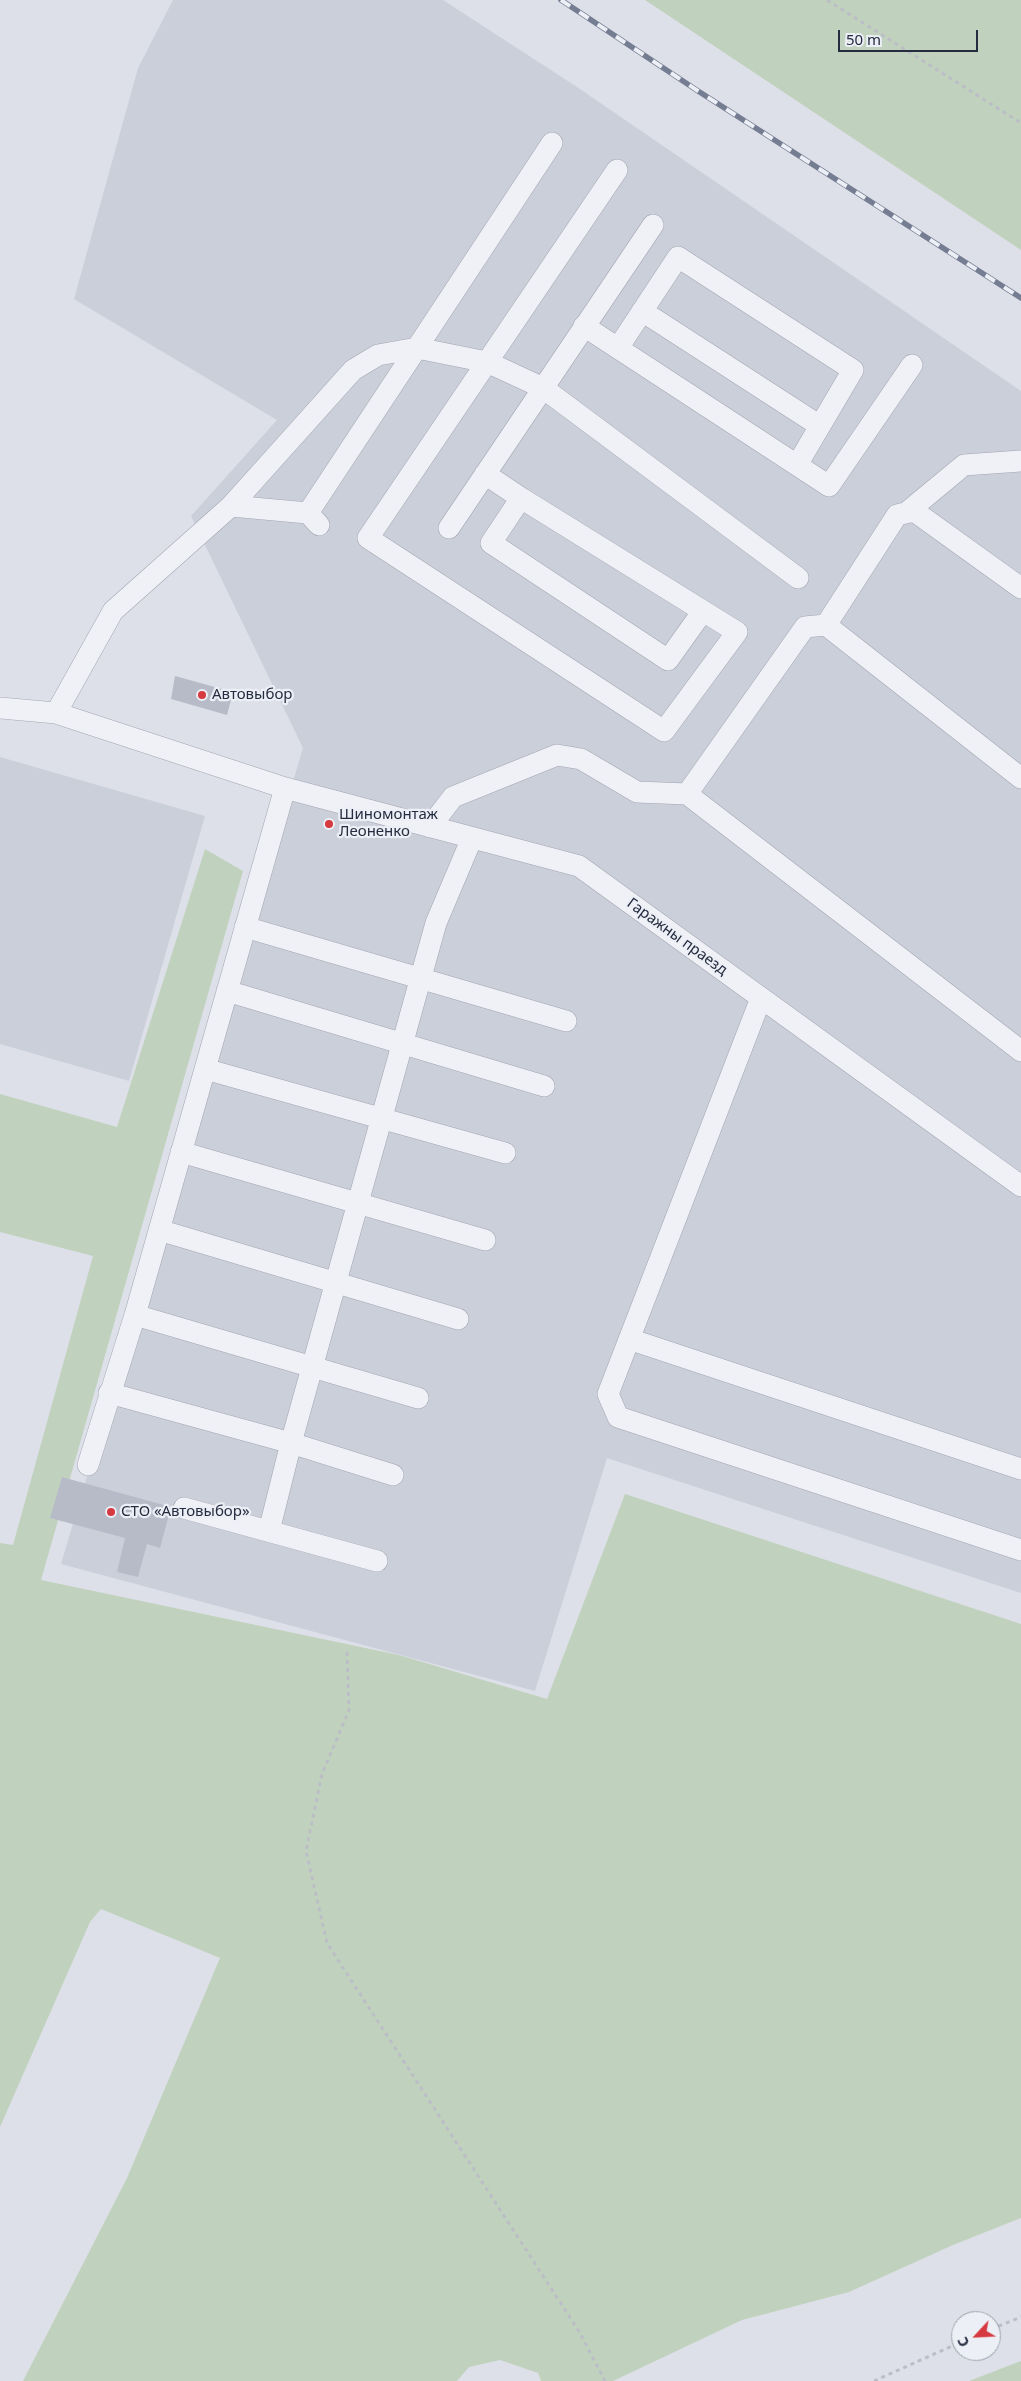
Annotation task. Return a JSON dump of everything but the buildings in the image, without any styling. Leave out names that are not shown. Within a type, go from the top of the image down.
[{"type":"lane","points":[[231,506],[313,519],[417,348],[552,143]]},
{"type":"lane","points":[[485,474],[737,632],[664,731],[368,538],[617,170]]},
{"type":"lane","points":[[448,528],[653,224]]},
{"type":"lane","points":[[618,348],[678,257],[853,370],[797,465]]},
{"type":"lane","points":[[642,311],[820,426]]},
{"type":"lane","points":[[584,326],[829,486],[912,365]]},
{"type":"lane","points":[[56,713],[112,611],[231,506],[353,370],[378,355],[417,348],[487,362],[543,388],[798,578]]},
{"type":"lane","points":[[906,513],[964,465],[1021,461]]},
{"type":"lane","points":[[521,498],[491,542],[668,660],[703,611]]},
{"type":"lane","points":[[826,625],[897,515],[914,511],[1021,588]]},
{"type":"lane","points":[[687,794],[805,627],[826,625],[1021,778]]},
{"type":"lane","name":"Гаражны праезд","points":[[0,708],[56,713],[285,788],[579,866],[1021,1186]]},
{"type":"lane","points":[[430,827],[453,797],[556,755],[581,759],[636,792],[687,794],[1021,1051]]},
{"type":"lane","points":[[88,1465],[108,1393],[135,1315],[285,788]]},
{"type":"lane","points":[[268,1531],[290,1443],[436,923],[472,838]]},
{"type":"lane","points":[[245,927],[566,1021]]},
{"type":"lane","points":[[227,991],[544,1086]]},
{"type":"lane","points":[[761,998],[608,1394],[618,1417],[1021,1550]]},
{"type":"lane","points":[[205,1069],[505,1153]]},
{"type":"lane","points":[[181,1152],[485,1240]]},
{"type":"lane","points":[[159,1230],[458,1319]]},
{"type":"lane","points":[[135,1315],[418,1398]]},
{"type":"lane","points":[[629,1338],[1021,1470]]},
{"type":"lane","points":[[108,1393],[290,1443],[392,1475]]},
{"type":"lane","points":[[184,1508],[377,1561]]},
{"type":"path","points":[[826,0],[1021,123]]},
{"type":"path","points":[[347,1652],[348,1710],[322,1774],[306,1851],[327,1944],[580,2333],[606,2381]]},
{"type":"path","points":[[1001,2325],[1021,2316]]},
{"type":"path","points":[[874,2381],[951,2346]]},
{"type":"shaded area","points":[[173,0],[443,0],[577,87],[1021,391],[1021,1593],[607,1458],[535,1691],[61,1564],[303,748],[191,516],[277,420],[74,299],[138,68]]},
{"type":"shaded area","points":[[0,757],[205,816],[129,1081],[0,1044]]},
{"type":"green space","points":[[645,0],[1021,0],[1021,250]]},
{"type":"green space","points":[[205,849],[243,871],[41,1580],[399,1655],[547,1699],[625,1494],[1021,1624],[1021,2218],[953,2245],[849,2292],[742,2320],[613,2381],[541,2381],[538,2373],[500,2360],[469,2367],[457,2381],[23,2381],[127,2178],[220,1958],[101,1909],[90,1922],[0,2127],[0,1543],[13,1545],[93,1256],[0,1232],[0,1094],[117,1127]]},
{"type":"green space","points":[[1021,2361],[1021,2381],[969,2381]]},
{"type":"railway","points":[[561,0],[698,91],[1021,298]]},
{"type":"place","name":"Автовыбор","points":[[202,695]]},
{"type":"place","name":"Шиномонтаж Леоненко","points":[[329,824]]},
{"type":"place","name":"СТО «Автовыбор»","points":[[111,1512]]}]
